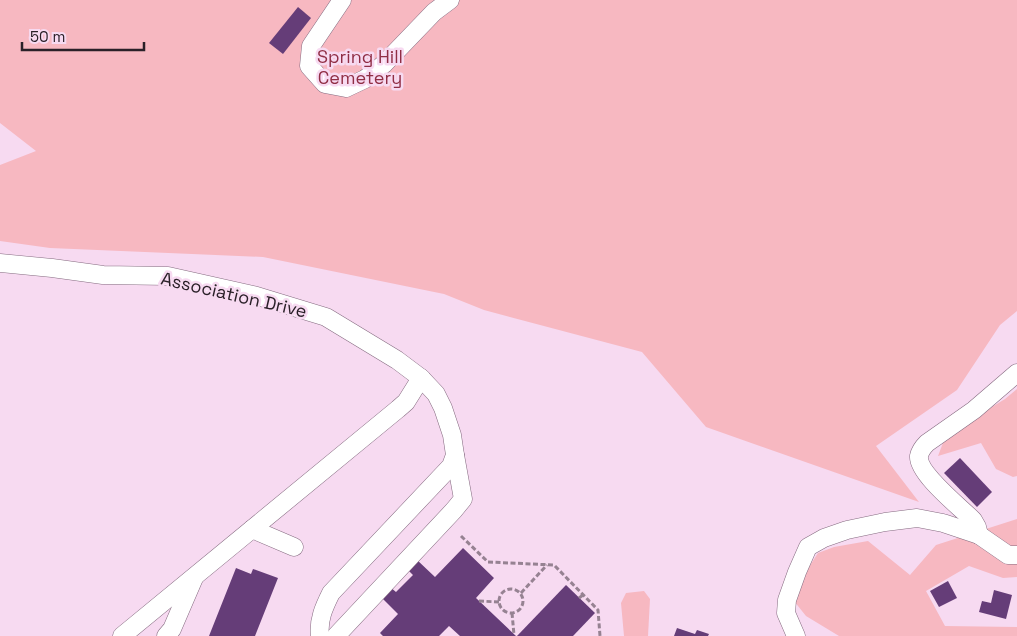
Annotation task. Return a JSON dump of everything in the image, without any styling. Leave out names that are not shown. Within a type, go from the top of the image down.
[{"type":"street","points":[[342,0],[311,46],[309,66],[325,84],[346,88],[365,80],[384,64],[434,12],[450,0]]},
{"type":"street","name":"Association Drive","points":[[0,263],[103,275],[168,276],[257,296],[326,317],[397,360],[421,378],[436,394],[452,435],[463,499],[336,636]]},
{"type":"street","points":[[979,535],[973,520],[924,471],[919,457],[921,449],[926,443],[974,410],[1017,373]]},
{"type":"street","points":[[122,636],[398,409],[406,402],[421,378]]},
{"type":"street","points":[[320,636],[319,626],[322,610],[331,593],[451,466],[455,455]]},
{"type":"street","points":[[796,636],[786,613],[787,600],[808,547],[824,538],[846,530],[884,522],[917,518],[943,523],[979,535],[1008,555],[1017,555]]},
{"type":"street","points":[[252,529],[294,547]]},
{"type":"street","points":[[166,636],[172,630],[195,576]]},
{"type":"path","points":[[461,536],[488,562],[554,565],[598,610],[600,636]]},
{"type":"path","points":[[520,593],[547,565]]},
{"type":"path","points":[[510,588],[520,593],[524,600],[521,609],[512,613],[503,610],[499,602],[502,593],[510,588]]},
{"type":"path","points":[[579,598],[583,595]]},
{"type":"path","points":[[479,600],[499,602]]},
{"type":"path","points":[[512,613],[514,634]]},
{"type":"green space","name":"Spring Hill Cemetery","points":[[0,0],[1017,0],[1017,311],[1000,325],[957,390],[876,446],[919,502],[706,427],[642,352],[484,310],[444,294],[263,257],[50,248],[0,241],[0,165],[36,151],[0,123]]},
{"type":"green space","points":[[1017,389],[1017,476],[1013,477],[996,469],[981,443],[938,456],[946,435],[1005,399]]},
{"type":"green space","points":[[1017,519],[1017,577],[1003,578],[969,566],[926,591],[945,626],[1017,627],[1017,636],[839,636],[806,616],[790,596],[818,553],[834,547],[868,541],[910,575],[936,545]]},
{"type":"green space","points":[[644,591],[650,599],[648,636],[624,636],[621,603],[626,593]]},
{"type":"building","points":[[298,7],[311,18],[283,54],[269,43]]},
{"type":"building","points":[[960,458],[992,492],[977,507],[944,473]]},
{"type":"building","points":[[463,548],[494,578],[476,598],[516,636],[460,636],[449,626],[439,636],[383,636],[380,633],[398,614],[381,597],[390,587],[396,592],[413,575],[407,569],[416,559],[435,577]]},
{"type":"building","points":[[236,568],[251,574],[253,569],[278,578],[255,636],[209,636]]},
{"type":"building","points":[[948,581],[957,598],[939,607],[930,591]]},
{"type":"building","points":[[566,585],[595,613],[573,636],[517,636]]},
{"type":"building","points":[[994,590],[1012,595],[1006,619],[979,612],[982,601],[991,603]]},
{"type":"building","points":[[677,628],[695,634],[697,630],[709,634],[708,636],[674,636]]}]
